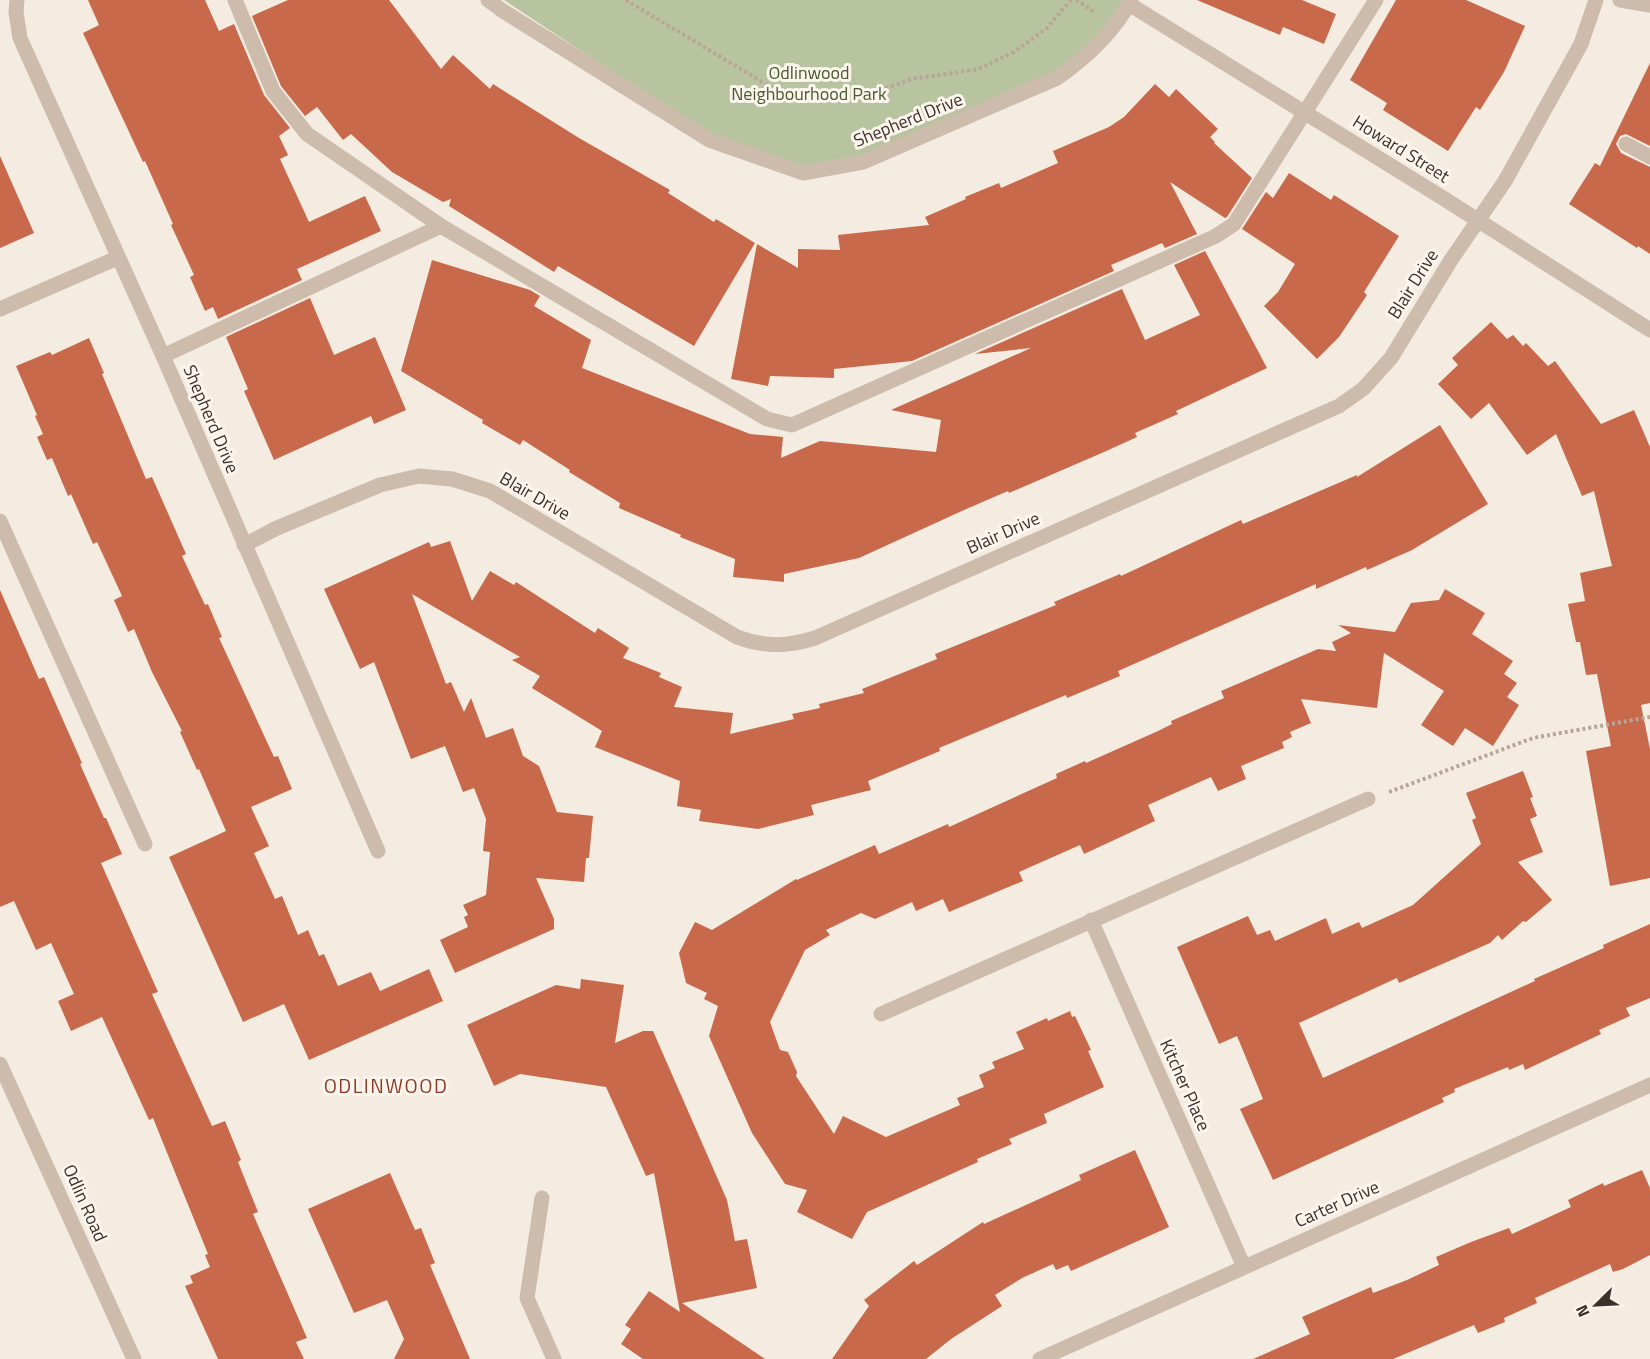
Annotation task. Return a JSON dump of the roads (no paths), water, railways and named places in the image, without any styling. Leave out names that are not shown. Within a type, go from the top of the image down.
[{"type":"street","name":"Shepherd Drive","points":[[17,0],[16,12],[20,38],[163,356],[378,851]]},
{"type":"street","points":[[235,0],[273,91],[307,134],[441,226],[766,419],[792,425],[1216,236],[1234,224],[1376,0]]},
{"type":"street","name":"Shepherd Drive","points":[[488,0],[502,11],[709,140],[803,173],[863,162],[1057,78],[1077,64],[1098,44],[1130,2]]},
{"type":"street","name":"Blair Drive","points":[[244,545],[277,528],[380,485],[419,476],[452,479],[490,491],[737,637],[764,645],[799,643],[815,638],[1339,406],[1363,389],[1390,358],[1477,220],[1505,181],[1581,44],[1596,0]]},
{"type":"street","points":[[1620,0],[1650,5]]},
{"type":"street","name":"Howard Street","points":[[1130,2],[1650,330]]},
{"type":"street","points":[[1626,144],[1650,157]]},
{"type":"street","points":[[163,356],[441,226]]},
{"type":"street","points":[[0,309],[117,258]]},
{"type":"street","points":[[0,521],[146,844]]},
{"type":"street","points":[[881,1014],[1368,800]]},
{"type":"street","name":"Kitcher Place","points":[[1091,920],[1244,1266]]},
{"type":"street","name":"Odlin Road","points":[[0,1064],[134,1359]]},
{"type":"street","name":"Carter Drive","points":[[1040,1359],[1650,1085]]},
{"type":"street","points":[[542,1198],[527,1298],[554,1359]]},
{"type":"district","name":"ODLINWOOD","points":[[386,1086]]},
{"type":"park label","name":"Odlinwood Neighbourhood Park","points":[[809,83]]}]
